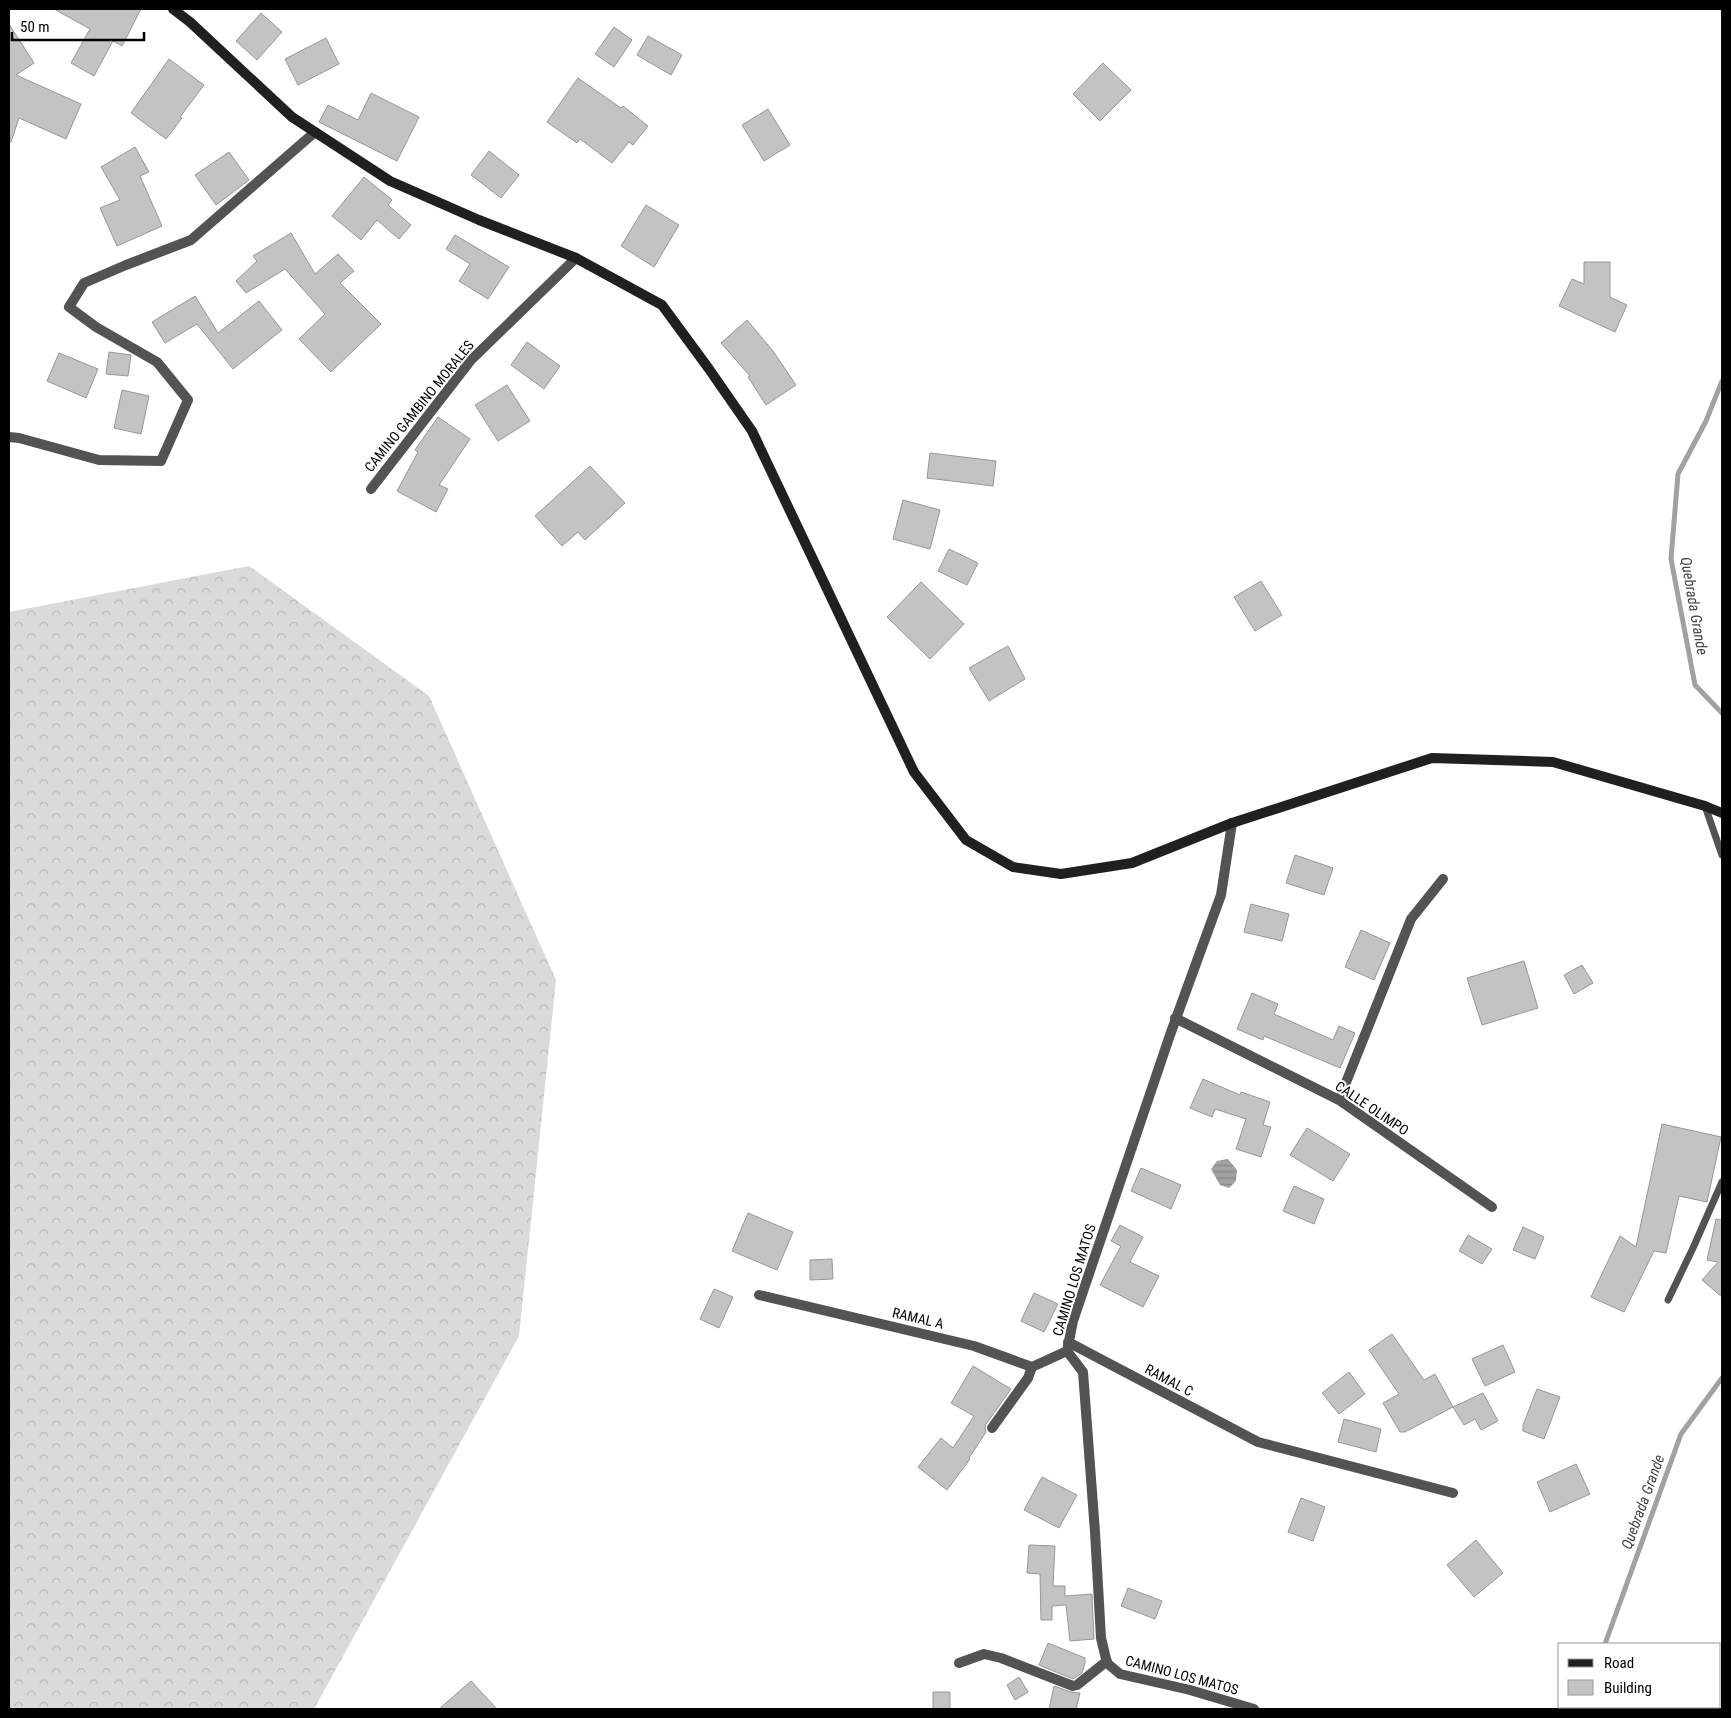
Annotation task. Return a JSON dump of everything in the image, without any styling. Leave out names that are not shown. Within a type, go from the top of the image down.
[{"type":"street","points":[[173,9],[190,22],[292,117],[390,181],[479,220],[576,258],[662,306],[752,431],[914,772],[966,840],[1013,867],[1061,874],[1132,863],[1232,823],[1432,758],[1553,762],[1705,806],[1722,813]]},
{"type":"street","points":[[9,437],[20,438],[99,460],[161,462],[188,400],[157,362],[96,327],[69,307],[84,283],[192,240],[315,132]]},
{"type":"street","name":"CAMINO GAMBINO MORALES","points":[[371,489],[471,360],[576,258]]},
{"type":"street","name":"CAMINO LOS MATOS","points":[[1232,823],[1221,895],[1175,1018],[1076,1311],[1067,1346],[1082,1372],[1095,1532],[1101,1638],[1106,1661],[1120,1674],[1190,1690],[1254,1709]]},
{"type":"street","points":[[1339,1100],[1412,920],[1443,879]]},
{"type":"street","name":"CALLE OLIMPO","points":[[1175,1018],[1339,1100],[1492,1207]]},
{"type":"street","name":"RAMAL A","points":[[759,1295],[974,1346],[1032,1367]]},
{"type":"street","points":[[992,1428],[1028,1378],[1032,1367],[1067,1346]]},
{"type":"street","name":"RAMAL C","points":[[1067,1346],[1258,1442],[1452,1492]]},
{"type":"street","points":[[959,1663],[984,1654],[1002,1658],[1073,1686],[1077,1685],[1106,1661]]},
{"type":"lane","points":[[1705,806],[1722,855]]},
{"type":"lane","points":[[1668,1300],[1722,1182]]},
{"type":"green space","points":[[249,566],[429,696],[556,980],[519,1336],[314,1709],[9,1709],[9,612]]},
{"type":"shaded area","points":[[1228,1159],[1237,1170],[1236,1181],[1229,1188],[1220,1185],[1211,1169],[1217,1161]]},
{"type":"building","points":[[54,9],[141,9],[122,46],[113,41],[94,76],[71,63],[90,29]]},
{"type":"building","points":[[261,13],[282,32],[257,60],[236,41]]},
{"type":"building","points":[[9,24],[34,63],[16,75],[81,104],[66,139],[19,118],[11,142],[9,142]]},
{"type":"building","points":[[614,27],[632,40],[614,67],[595,54]]},
{"type":"building","points":[[648,36],[682,55],[671,75],[637,55]]},
{"type":"building","points":[[326,38],[339,64],[298,85],[285,59]]},
{"type":"building","points":[[169,59],[204,85],[166,139],[131,113]]},
{"type":"building","points":[[1103,63],[1131,90],[1100,121],[1073,94]]},
{"type":"building","points":[[578,78],[621,108],[623,106],[648,126],[633,145],[629,142],[612,163],[580,139],[577,143],[547,122]]},
{"type":"building","points":[[371,93],[419,117],[397,161],[319,122],[328,105],[358,120]]},
{"type":"building","points":[[768,109],[790,145],[764,161],[742,125]]},
{"type":"building","points":[[135,147],[149,172],[140,176],[162,226],[117,246],[100,208],[120,200],[101,167]]},
{"type":"building","points":[[489,151],[519,175],[501,198],[471,175]]},
{"type":"building","points":[[229,152],[249,180],[216,205],[195,175]]},
{"type":"building","points":[[364,177],[392,200],[388,205],[411,225],[399,239],[377,220],[361,240],[332,216]]},
{"type":"building","points":[[646,205],[679,225],[654,267],[621,246]]},
{"type":"building","points":[[291,233],[315,274],[338,254],[354,271],[340,283],[381,324],[331,372],[299,339],[325,314],[285,269],[246,293],[236,281],[257,261],[253,256]]},
{"type":"building","points":[[455,235],[509,267],[488,299],[459,281],[470,264],[446,249]]},
{"type":"building","points":[[1584,262],[1610,262],[1610,297],[1627,305],[1615,332],[1559,306],[1572,279],[1584,284]]},
{"type":"building","points":[[195,296],[218,333],[259,301],[282,330],[233,369],[197,324],[165,343],[152,322]]},
{"type":"building","points":[[747,320],[773,351],[796,385],[766,405],[748,377],[750,376],[721,343]]},
{"type":"building","points":[[527,342],[560,366],[544,389],[511,365]]},
{"type":"building","points":[[109,352],[131,355],[128,376],[106,374]]},
{"type":"building","points":[[59,353],[98,369],[86,398],[47,381]]},
{"type":"building","points":[[507,385],[530,421],[498,441],[475,405]]},
{"type":"building","points":[[122,390],[149,396],[141,434],[114,428]]},
{"type":"building","points":[[438,417],[470,439],[439,485],[448,489],[436,512],[397,491],[418,452],[415,450]]},
{"type":"building","points":[[930,453],[996,461],[993,486],[927,478]]},
{"type":"building","points":[[590,466],[625,503],[585,540],[578,532],[562,546],[535,516]]},
{"type":"building","points":[[903,500],[940,510],[930,549],[893,539]]},
{"type":"building","points":[[949,549],[978,563],[967,585],[938,571]]},
{"type":"building","points":[[1261,581],[1282,615],[1255,631],[1234,597]]},
{"type":"building","points":[[921,582],[964,624],[930,659],[887,617]]},
{"type":"building","points":[[1008,646],[1025,679],[989,701],[969,668]]},
{"type":"building","points":[[1295,855],[1333,868],[1324,895],[1286,883]]},
{"type":"building","points":[[1251,904],[1289,914],[1282,941],[1244,932]]},
{"type":"building","points":[[1361,930],[1390,943],[1374,980],[1345,967]]},
{"type":"building","points":[[1524,961],[1538,1008],[1482,1025],[1467,978]]},
{"type":"building","points":[[1582,965],[1593,983],[1574,994],[1564,975]]},
{"type":"building","points":[[1252,993],[1278,1004],[1274,1014],[1333,1040],[1339,1026],[1355,1033],[1340,1068],[1264,1036],[1263,1040],[1237,1029]]},
{"type":"building","points":[[1203,1079],[1240,1095],[1241,1092],[1270,1102],[1263,1125],[1271,1127],[1261,1157],[1236,1149],[1246,1119],[1215,1109],[1212,1117],[1190,1108]]},
{"type":"building","points":[[1662,1124],[1721,1137],[1707,1202],[1679,1196],[1666,1253],[1654,1251],[1624,1312],[1591,1297],[1620,1236],[1636,1247]]},
{"type":"building","points":[[1307,1128],[1350,1154],[1333,1181],[1290,1155]]},
{"type":"building","points":[[1141,1168],[1181,1185],[1171,1209],[1131,1191]]},
{"type":"building","points":[[1294,1186],[1324,1199],[1314,1224],[1283,1211]]},
{"type":"building","points":[[748,1213],[793,1232],[777,1270],[732,1251]]},
{"type":"building","points":[[1716,1219],[1722,1220],[1722,1297],[1702,1280],[1718,1262],[1707,1260]]},
{"type":"building","points":[[1120,1225],[1143,1237],[1130,1262],[1159,1276],[1143,1307],[1100,1285],[1121,1246],[1111,1241]]},
{"type":"building","points":[[1523,1227],[1544,1237],[1535,1259],[1513,1250]]},
{"type":"building","points":[[1468,1235],[1492,1249],[1482,1264],[1459,1251]]},
{"type":"building","points":[[832,1259],[833,1279],[810,1280],[810,1260]]},
{"type":"building","points":[[714,1289],[733,1297],[719,1328],[700,1319]]},
{"type":"building","points":[[1034,1293],[1058,1304],[1044,1332],[1021,1321]]},
{"type":"building","points":[[1392,1334],[1424,1380],[1435,1374],[1453,1407],[1405,1432],[1400,1432],[1383,1403],[1399,1394],[1369,1350]]},
{"type":"building","points":[[1503,1345],[1515,1372],[1485,1386],[1472,1359]]},
{"type":"building","points":[[973,1366],[1011,1389],[986,1424],[986,1432],[970,1459],[947,1490],[918,1467],[941,1438],[953,1448],[974,1416],[951,1403]]},
{"type":"building","points":[[1349,1372],[1365,1394],[1339,1414],[1322,1393]]},
{"type":"building","points":[[1537,1389],[1560,1397],[1544,1439],[1523,1431],[1523,1425]]},
{"type":"building","points":[[1483,1393],[1498,1421],[1481,1430],[1475,1419],[1464,1425],[1453,1407]]},
{"type":"building","points":[[1344,1419],[1381,1429],[1376,1452],[1338,1442]]},
{"type":"building","points":[[1576,1464],[1590,1494],[1550,1512],[1537,1482]]},
{"type":"building","points":[[1042,1477],[1077,1495],[1059,1528],[1024,1510]]},
{"type":"building","points":[[1301,1498],[1325,1507],[1313,1541],[1288,1532]]},
{"type":"building","points":[[1476,1540],[1503,1573],[1474,1597],[1447,1565]]},
{"type":"building","points":[[1029,1545],[1055,1546],[1053,1586],[1065,1586],[1065,1596],[1092,1594],[1094,1639],[1070,1641],[1066,1605],[1052,1606],[1052,1620],[1041,1620],[1040,1574],[1027,1573]]},
{"type":"building","points":[[1128,1588],[1162,1601],[1155,1619],[1121,1606]]},
{"type":"building","points":[[1048,1643],[1085,1658],[1082,1673],[1073,1679],[1039,1665]]},
{"type":"building","points":[[1019,1677],[1028,1692],[1015,1700],[1007,1685]]},
{"type":"building","points":[[471,1681],[497,1709],[439,1709]]},
{"type":"building","points":[[1054,1686],[1080,1693],[1076,1709],[1049,1709]]},
{"type":"building","points":[[933,1692],[950,1692],[950,1709],[933,1709]]},
{"type":"waterway","name":"Quebrada Grande","points":[[1722,381],[1706,421],[1678,474],[1671,559],[1695,685],[1722,713]]},
{"type":"waterway","name":"Quebrada Grande","points":[[1605,1643],[1681,1434],[1722,1378]]}]
